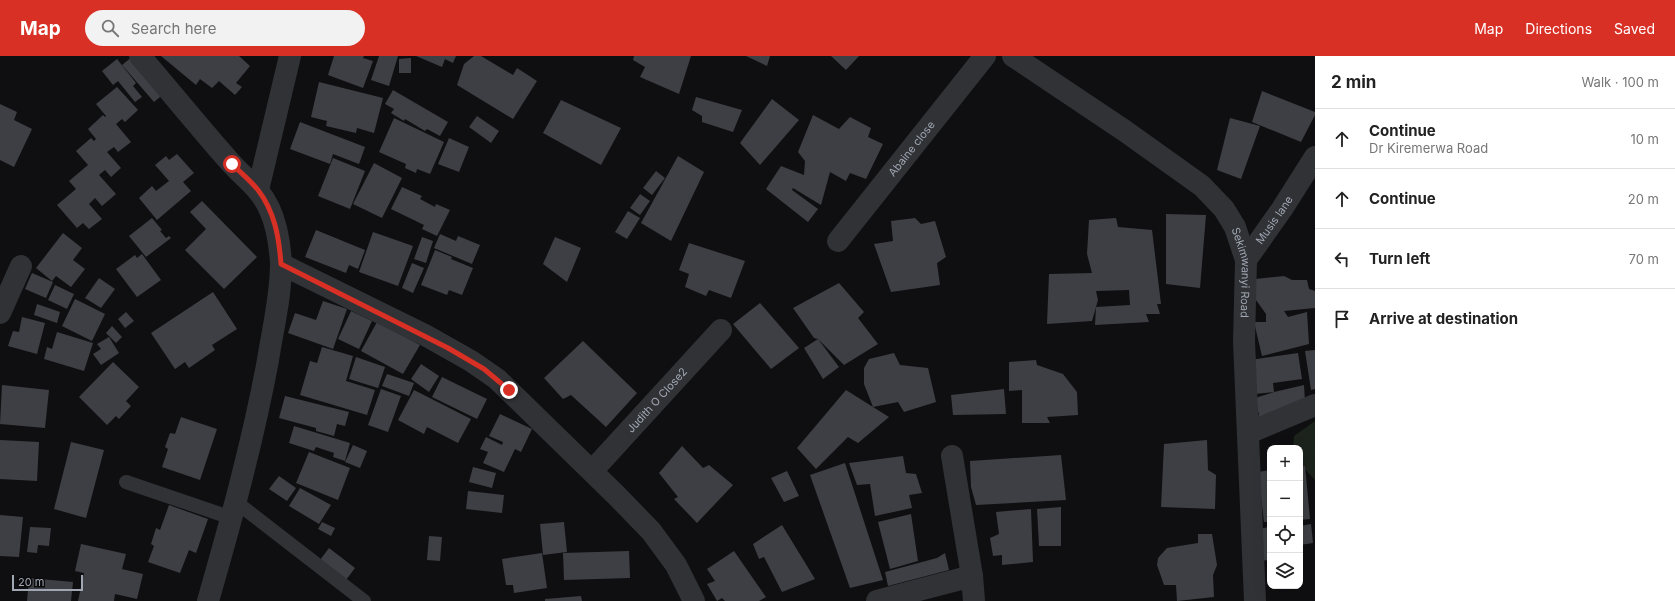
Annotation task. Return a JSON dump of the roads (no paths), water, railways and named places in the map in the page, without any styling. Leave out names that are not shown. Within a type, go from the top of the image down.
[{"type":"street","points":[[140,56],[232,164],[258,190],[269,209],[276,226],[281,264],[279,300],[257,416],[234,510],[208,601]]},
{"type":"street","points":[[258,190],[290,56]]},
{"type":"street","name":"Abaine close","points":[[838,241],[985,56]]},
{"type":"street","name":"Sekimwanyi Road","points":[[1013,56],[1125,131],[1202,186],[1218,201],[1230,216],[1240,238],[1246,260],[1244,341],[1255,601]]},
{"type":"street","name":"Musis lane","points":[[1246,260],[1265,235],[1302,180],[1315,157]]},
{"type":"street","points":[[281,264],[425,335],[484,369],[509,390],[646,525],[676,565],[694,601]]},
{"type":"street","points":[[0,313],[21,266]]},
{"type":"street","name":"Judith O Close2","points":[[592,471],[721,330]]},
{"type":"street","points":[[1248,433],[1315,405]]},
{"type":"street","points":[[952,456],[972,576],[974,601]]},
{"type":"street","points":[[877,601],[972,576]]},
{"type":"lane","points":[[126,482],[234,510],[364,601]]}]
